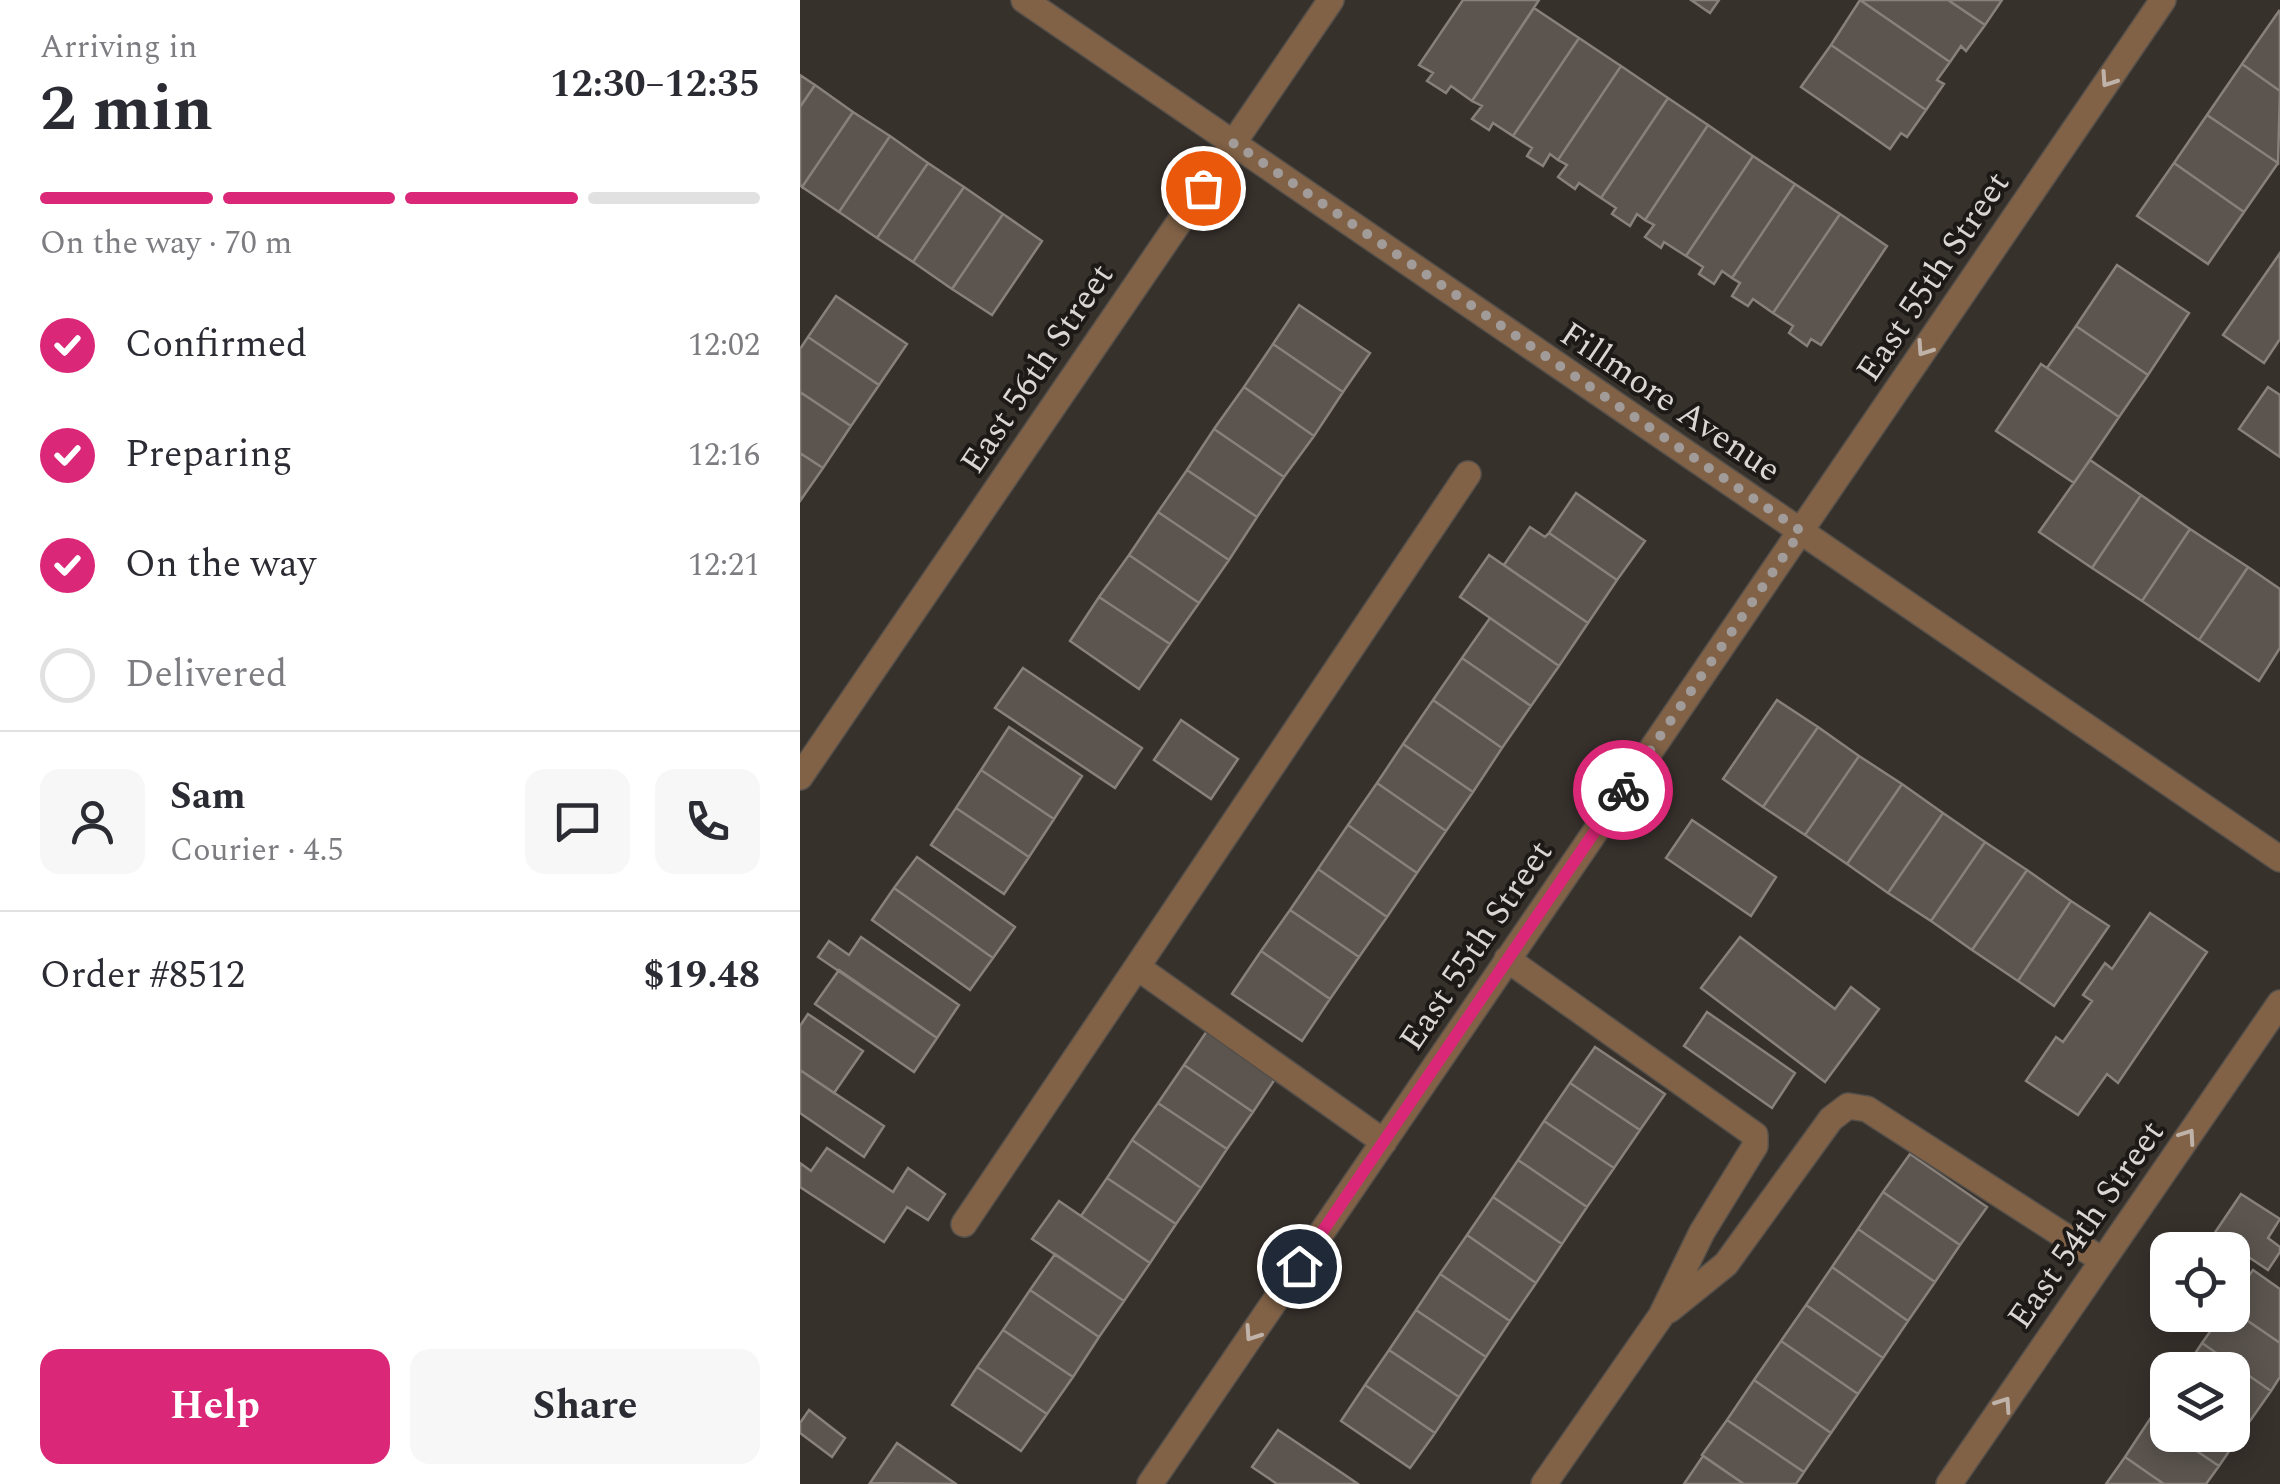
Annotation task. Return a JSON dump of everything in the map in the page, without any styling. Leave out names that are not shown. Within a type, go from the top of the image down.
[{"type":"street","name":"Fillmore Avenue","points":[[1024,0],[2280,859]]},
{"type":"street","name":"East 56th Street","points":[[800,776],[1331,0]]},
{"type":"street","name":"East 55th Street","points":[[1150,1484],[2163,0]]},
{"type":"street","points":[[964,1224],[1468,474]]},
{"type":"street","points":[[1508,960],[1755,1135],[1755,1146],[1702,1232],[1661,1316],[1544,1484]]},
{"type":"street","points":[[1137,967],[1384,1142]]},
{"type":"street","name":"East 54th Street","points":[[1949,1484],[2280,1003]]},
{"type":"street","points":[[1661,1316],[1726,1264],[1831,1119],[1848,1106],[1867,1109],[2102,1260]]},
{"type":"building","points":[[1463,0],[1539,0],[1472,101],[1451,86],[1446,93],[1427,81],[1433,73],[1419,65]]},
{"type":"building","points":[[1691,0],[1719,0],[1710,13]]},
{"type":"building","points":[[1860,0],[1950,62],[1937,80],[1944,84],[1926,110],[1831,45]]},
{"type":"building","points":[[1860,0],[1948,0],[1985,25],[1966,51],[1961,46],[1950,62]]},
{"type":"building","points":[[1948,0],[2002,0],[1985,25]]},
{"type":"building","points":[[1534,8],[1579,38],[1513,136],[1493,123],[1489,130],[1472,119],[1482,106],[1472,101]]},
{"type":"building","points":[[2280,12],[2280,91],[2242,64]]},
{"type":"building","points":[[1579,38],[1621,66],[1558,160],[1550,154],[1543,166],[1527,156],[1532,148],[1513,136]]},
{"type":"building","points":[[1831,45],[1926,110],[1907,137],[1901,133],[1890,149],[1801,87]]},
{"type":"building","points":[[2242,64],[2280,91],[2278,163],[2207,115]]},
{"type":"building","points":[[1621,66],[1668,98],[1601,198],[1579,183],[1575,189],[1558,177],[1567,165],[1558,160]]},
{"type":"building","points":[[800,75],[815,85],[800,107]]},
{"type":"building","points":[[815,85],[853,112],[802,187],[800,107]]},
{"type":"building","points":[[1668,98],[1708,125],[1645,220],[1637,214],[1630,226],[1612,214],[1616,208],[1601,198]]},
{"type":"building","points":[[853,112],[890,136],[839,212],[802,187]]},
{"type":"building","points":[[2207,115],[2278,163],[2244,212],[2174,163]]},
{"type":"building","points":[[1708,125],[1753,156],[1686,256],[1664,242],[1661,248],[1645,237],[1654,225],[1645,220]]},
{"type":"building","points":[[890,136],[928,163],[877,238],[839,212]]},
{"type":"building","points":[[1753,156],[1795,184],[1732,278],[1722,271],[1714,284],[1699,274],[1703,267],[1686,256]]},
{"type":"building","points":[[928,163],[964,187],[913,262],[877,238]]},
{"type":"building","points":[[2174,163],[2244,212],[2208,264],[2137,216]]},
{"type":"building","points":[[1795,184],[1840,214],[1773,313],[1753,299],[1748,306],[1732,296],[1740,283],[1732,278]]},
{"type":"building","points":[[964,187],[1003,214],[952,289],[913,262]]},
{"type":"building","points":[[1003,214],[1042,241],[992,315],[952,289]]},
{"type":"building","points":[[1840,214],[1887,246],[1821,345],[1811,339],[1807,346],[1789,333],[1793,326],[1773,313]]},
{"type":"building","points":[[2280,253],[2280,339],[2264,363],[2223,335]]},
{"type":"building","points":[[2117,265],[2189,313],[2148,375],[2076,326]]},
{"type":"building","points":[[836,296],[907,344],[879,385],[808,337]]},
{"type":"building","points":[[1299,305],[1370,353],[1343,392],[1273,344]]},
{"type":"building","points":[[2076,326],[2148,375],[2119,417],[2047,368]]},
{"type":"building","points":[[808,337],[879,385],[851,426],[800,392],[800,349]]},
{"type":"building","points":[[1273,344],[1343,392],[1314,436],[1244,387]]},
{"type":"building","points":[[2041,364],[2119,417],[2074,483],[1996,431]]},
{"type":"building","points":[[1244,387],[1314,436],[1284,477],[1214,429]]},
{"type":"building","points":[[2268,387],[2280,395],[2280,457],[2239,429]]},
{"type":"building","points":[[800,392],[851,426],[823,468],[800,453]]},
{"type":"building","points":[[1214,429],[1284,477],[1257,517],[1187,470]]},
{"type":"building","points":[[800,453],[823,468],[800,501]]},
{"type":"building","points":[[2090,460],[2141,495],[2092,568],[2039,532]]},
{"type":"building","points":[[1187,470],[1257,517],[1229,560],[1158,512]]},
{"type":"building","points":[[1576,493],[1645,541],[1617,580],[1549,533]]},
{"type":"building","points":[[2141,495],[2190,529],[2142,601],[2092,568]]},
{"type":"building","points":[[1158,512],[1229,560],[1199,603],[1129,555]]},
{"type":"building","points":[[1530,527],[1545,537],[1549,533],[1617,580],[1588,623],[1504,565]]},
{"type":"building","points":[[2190,529],[2248,567],[2199,640],[2142,601]]},
{"type":"building","points":[[1129,555],[1199,603],[1170,644],[1099,597]]},
{"type":"building","points":[[1489,555],[1588,623],[1559,666],[1460,597]]},
{"type":"building","points":[[2248,567],[2280,589],[2280,648],[2259,681],[2199,640]]},
{"type":"building","points":[[1099,597],[1170,644],[1139,689],[1070,641]]},
{"type":"building","points":[[1490,618],[1559,666],[1531,706],[1462,658]]},
{"type":"building","points":[[1462,658],[1531,706],[1502,748],[1433,700]]},
{"type":"building","points":[[1023,668],[1142,748],[1115,788],[995,708]]},
{"type":"building","points":[[1433,700],[1502,748],[1473,792],[1403,744]]},
{"type":"building","points":[[1777,700],[1818,727],[1763,807],[1723,779]]},
{"type":"building","points":[[1181,720],[1238,759],[1211,799],[1154,760]]},
{"type":"building","points":[[1009,727],[1082,776],[1054,819],[981,770]]},
{"type":"building","points":[[1818,727],[1859,756],[1805,835],[1763,807]]},
{"type":"building","points":[[1403,744],[1473,792],[1446,831],[1377,783]]},
{"type":"building","points":[[1859,756],[1902,784],[1847,864],[1805,835]]},
{"type":"building","points":[[981,770],[1054,819],[1029,857],[956,808]]},
{"type":"building","points":[[1377,783],[1446,831],[1417,873],[1348,825]]},
{"type":"building","points":[[1902,784],[1943,813],[1888,893],[1847,864]]},
{"type":"building","points":[[956,808],[1029,857],[1004,894],[931,845]]},
{"type":"building","points":[[1943,813],[1985,842],[1931,921],[1888,893]]},
{"type":"building","points":[[1692,820],[1776,877],[1751,916],[1666,858]]},
{"type":"building","points":[[1348,825],[1417,873],[1387,917],[1318,869]]},
{"type":"building","points":[[1985,842],[2027,870],[1972,950],[1931,921]]},
{"type":"building","points":[[917,857],[1015,927],[993,958],[894,888]]},
{"type":"building","points":[[1318,869],[1387,917],[1359,957],[1290,910]]},
{"type":"building","points":[[2027,870],[2071,901],[2018,981],[1972,950]]},
{"type":"building","points":[[894,888],[993,958],[970,990],[872,920]]},
{"type":"building","points":[[2071,901],[2109,926],[2054,1006],[2018,981]]},
{"type":"building","points":[[1290,910],[1359,957],[1330,999],[1261,951]]},
{"type":"building","points":[[2150,913],[2207,952],[2118,1083],[2107,1074],[2078,1115],[2026,1081],[2056,1037],[2063,1042],[2092,1001],[2083,995],[2105,963],[2112,969]]},
{"type":"building","points":[[861,937],[959,1005],[937,1038],[818,957],[829,941],[849,955]]},
{"type":"building","points":[[1740,937],[1835,1009],[1851,987],[1879,1009],[1825,1082],[1701,988]]},
{"type":"building","points":[[1261,951],[1330,999],[1302,1041],[1232,994]]},
{"type":"building","points":[[839,970],[937,1038],[914,1072],[815,1004]]},
{"type":"building","points":[[1707,1012],[1795,1073],[1772,1108],[1684,1046]]},
{"type":"building","points":[[808,1014],[863,1051],[834,1093],[800,1070],[800,1026]]},
{"type":"building","points":[[1209,1028],[1277,1076],[1253,1112],[1184,1065]]},
{"type":"building","points":[[1595,1047],[1665,1094],[1640,1130],[1570,1083]]},
{"type":"building","points":[[1184,1065],[1253,1112],[1227,1149],[1158,1103]]},
{"type":"building","points":[[800,1070],[884,1126],[864,1157],[800,1113]]},
{"type":"building","points":[[1570,1083],[1640,1130],[1614,1168],[1544,1121]]},
{"type":"building","points":[[1158,1103],[1227,1149],[1201,1188],[1132,1140]]},
{"type":"building","points":[[1544,1121],[1614,1168],[1587,1207],[1518,1160]]},
{"type":"building","points":[[1132,1140],[1201,1188],[1176,1224],[1107,1178]]},
{"type":"building","points":[[827,1148],[893,1192],[908,1168],[945,1194],[928,1220],[907,1207],[884,1242],[800,1187],[800,1163],[811,1171]]},
{"type":"building","points":[[1910,1154],[1987,1207],[1960,1245],[1883,1192]]},
{"type":"building","points":[[1518,1160],[1587,1207],[1562,1244],[1493,1197]]},
{"type":"building","points":[[1107,1178],[1176,1224],[1150,1263],[1081,1216]]},
{"type":"building","points":[[1883,1192],[1960,1245],[1935,1282],[1858,1229]]},
{"type":"building","points":[[2241,1194],[2280,1219],[2268,1238],[2280,1247],[2280,1252],[2268,1270],[2250,1258],[2250,1232],[2215,1232]]},
{"type":"building","points":[[1493,1197],[1562,1244],[1536,1283],[1467,1235]]},
{"type":"building","points":[[1059,1201],[1150,1263],[1124,1301],[1032,1239]]},
{"type":"building","points":[[1858,1229],[1935,1282],[1908,1321],[1832,1267]]},
{"type":"building","points":[[1467,1235],[1536,1283],[1510,1321],[1440,1274]]},
{"type":"building","points":[[1055,1254],[1124,1301],[1099,1337],[1030,1290]]},
{"type":"building","points":[[1832,1267],[1908,1321],[1883,1358],[1806,1305]]},
{"type":"building","points":[[2253,1270],[2280,1289],[2280,1343],[2250,1322]]},
{"type":"building","points":[[1440,1274],[1510,1321],[1486,1357],[1416,1310]]},
{"type":"building","points":[[1030,1290],[1099,1337],[1073,1377],[1003,1330]]},
{"type":"building","points":[[1806,1305],[1883,1358],[1858,1394],[1781,1341]]},
{"type":"building","points":[[1416,1310],[1486,1357],[1459,1397],[1389,1350]]},
{"type":"building","points":[[2250,1322],[2280,1343],[2280,1377],[2271,1391],[2250,1376],[2250,1352],[2215,1352],[2202,1343],[2210,1332],[2250,1332]]},
{"type":"building","points":[[1003,1330],[1073,1377],[1047,1414],[977,1367]]},
{"type":"building","points":[[1781,1341],[1858,1394],[1831,1433],[1754,1380]]},
{"type":"building","points":[[2202,1343],[2215,1352],[2196,1352]]},
{"type":"building","points":[[1389,1350],[1459,1397],[1435,1433],[1365,1385]]},
{"type":"building","points":[[977,1367],[1047,1414],[1021,1451],[952,1405]]},
{"type":"building","points":[[2250,1376],[2271,1391],[2250,1421]]},
{"type":"building","points":[[1754,1380],[1831,1433],[1804,1472],[1727,1420]]},
{"type":"building","points":[[1365,1385],[1435,1433],[1410,1468],[1341,1421]]},
{"type":"building","points":[[809,1410],[845,1438],[832,1457],[800,1433],[800,1423]]},
{"type":"building","points":[[2150,1419],[2150,1452],[2198,1452],[2219,1466],[2206,1484],[2164,1484],[2125,1457]]},
{"type":"building","points":[[1727,1420],[1804,1472],[1796,1484],[1744,1484],[1702,1455]]},
{"type":"building","points":[[1278,1430],[1358,1484],[1277,1484],[1252,1467]]},
{"type":"building","points":[[897,1443],[956,1484],[870,1483]]},
{"type":"building","points":[[2198,1452],[2229,1452],[2219,1466]]},
{"type":"building","points":[[1703,1456],[1744,1484],[1684,1484]]},
{"type":"building","points":[[2125,1457],[2164,1484],[2106,1484]]},
{"type":"way so far","points":[[1203,188],[1234,143],[1801,531],[1623,790]]},
{"type":"route","points":[[1299,1266],[1623,790]]}]
